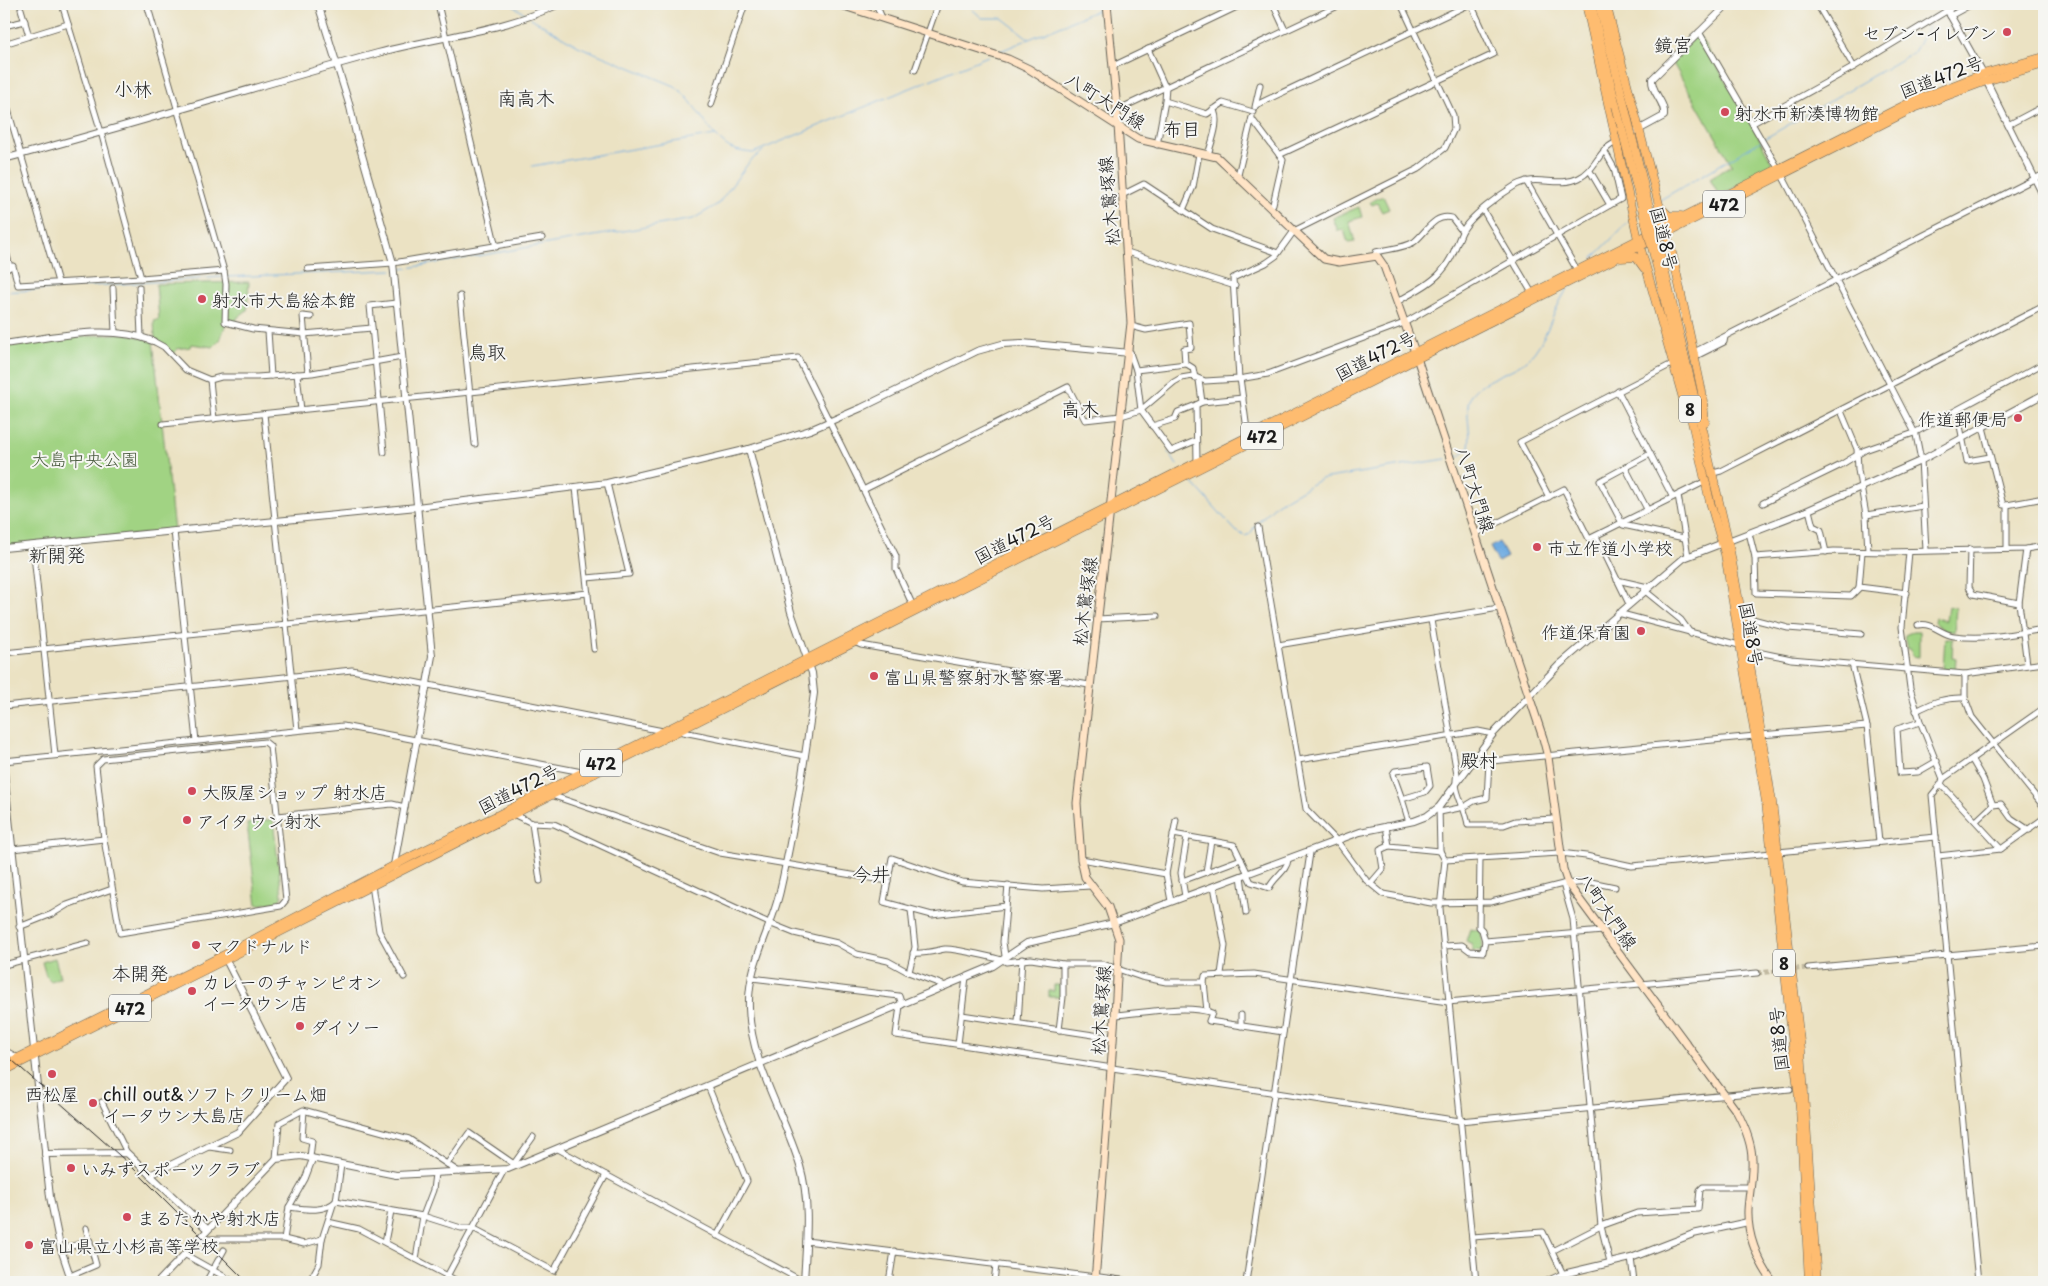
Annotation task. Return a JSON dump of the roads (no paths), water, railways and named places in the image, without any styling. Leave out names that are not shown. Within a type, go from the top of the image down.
[{"type":"highway","name":"8","points":[[1586,4],[1648,279],[1684,404],[1694,426]]},
{"type":"highway","name":"国道8号","points":[[1591,4],[1620,105],[1713,473],[1739,645],[1758,736]]},
{"type":"highway","name":"国道8号","points":[[1599,4],[1620,105]]},
{"type":"highway","name":"8","points":[[1606,4],[1696,354],[1706,427],[1704,436]]},
{"type":"highway","name":"国道472号","points":[[225,957],[583,772],[808,662],[854,642],[1416,355],[1577,270],[1639,243],[1780,172],[1911,102],[2044,56]]},
{"type":"highway","name":"国道472号","points":[[1984,77],[2044,64]]},
{"type":"highway","name":"国道472号","points":[[1665,229],[1683,216],[1780,172]]},
{"type":"highway","points":[[1658,204],[1669,216],[1683,216]]},
{"type":"highway","name":"国道472号","points":[[4,1065],[372,885],[396,868],[551,795],[914,606],[1109,511],[1248,436],[1617,258],[1639,243]]},
{"type":"highway","points":[[1617,258],[1636,258],[1641,262],[1648,279]]},
{"type":"highway","name":"国道8号","points":[[1662,274],[1706,481],[1724,542],[1748,650],[1801,1050],[1817,1282]]},
{"type":"highway","name":"国道8号","points":[[1775,853],[1800,1108],[1809,1282]]},
{"type":"highway","name":"国道472号","points":[[4,1071],[26,1055]]},
{"type":"highway","points":[[4,1060],[26,1055]]},
{"type":"highway","points":[[4,1077],[22,1067],[26,1055]]},
{"type":"main road","name":"八町大門線","points":[[838,4],[1008,59],[1029,69],[1138,139],[1157,145],[1217,157],[1238,175],[1315,253],[1332,262],[1375,255],[1384,266],[1416,355],[1548,756],[1560,853],[1566,884],[1644,984],[1726,1096],[1746,1128],[1752,1159],[1748,1222],[1756,1254],[1773,1282]]},
{"type":"main road","name":"松木鷲塚線","points":[[1096,1280],[1115,1015],[1118,939],[1108,907],[1090,886],[1085,877],[1081,859],[1077,803],[1109,511],[1130,353],[1131,326],[1117,110],[1107,4]]},
{"type":"street","points":[[62,4],[101,132],[141,278]]},
{"type":"street","points":[[147,4],[224,272],[226,284],[225,322],[268,331],[304,334],[372,328]]},
{"type":"street","points":[[318,4],[350,107],[393,263],[432,656],[405,806],[396,868]]},
{"type":"street","points":[[438,4],[496,247]]},
{"type":"street","points":[[4,159],[336,64],[446,37],[503,26],[536,15],[560,4]]},
{"type":"street","points":[[711,105],[744,4]]},
{"type":"street","points":[[876,4],[882,18]]},
{"type":"street","points":[[915,70],[938,4]]},
{"type":"street","points":[[1113,66],[1243,4]]},
{"type":"street","points":[[1273,4],[1285,30]]},
{"type":"street","points":[[1117,110],[1342,4]]},
{"type":"street","points":[[1248,436],[1240,379],[1233,278],[1266,264],[1278,253],[1294,231],[1418,169],[1445,148],[1455,123],[1401,4]]},
{"type":"street","points":[[1256,105],[1470,4],[1494,54],[1279,155]]},
{"type":"street","points":[[1397,302],[1441,272],[1454,255],[1462,230],[1483,210],[1510,189],[1526,181],[1563,183],[1578,178],[1590,171],[1604,150],[1664,116],[1665,110],[1652,85],[1652,79],[1728,4]]},
{"type":"street","points":[[1817,4],[1854,67]]},
{"type":"street","points":[[1944,4],[1984,77],[2044,196]]},
{"type":"street","points":[[1949,13],[1958,4]]},
{"type":"street","points":[[1753,123],[1949,13],[1972,4]]},
{"type":"street","points":[[21,9],[29,36]]},
{"type":"street","points":[[4,26],[25,21]]},
{"type":"street","points":[[4,44],[68,24]]},
{"type":"street","points":[[1699,32],[1780,172],[1914,433],[1921,460],[1926,550]]},
{"type":"street","points":[[1148,48],[1166,87],[1157,145]]},
{"type":"street","points":[[1238,175],[1260,85]]},
{"type":"street","points":[[4,96],[58,282]]},
{"type":"street","points":[[1165,101],[1207,114],[1223,103],[1253,112]]},
{"type":"street","points":[[2008,125],[2044,106]]},
{"type":"street","points":[[1208,156],[1215,128],[1216,112],[1213,109]]},
{"type":"street","points":[[1252,119],[1283,160],[1273,204],[1270,208]]},
{"type":"street","points":[[863,490],[1068,387],[1085,420],[1121,416],[1141,410],[1174,382],[1182,378],[1240,379],[1268,374],[1294,366],[1404,323],[1621,199],[1614,168],[1604,150]]},
{"type":"street","points":[[1183,210],[1193,187],[1199,154]]},
{"type":"street","points":[[1590,171],[1610,205]]},
{"type":"street","points":[[1696,354],[1724,342],[1725,337],[2044,174]]},
{"type":"street","points":[[1526,181],[1577,270]]},
{"type":"street","points":[[1122,195],[1144,184],[1212,229],[1278,253]]},
{"type":"street","points":[[1483,210],[1532,293]]},
{"type":"street","points":[[1375,255],[1376,252],[1411,244],[1430,224],[1441,218],[1452,218],[1462,230]]},
{"type":"street","points":[[308,269],[393,263],[542,238]]},
{"type":"street","points":[[4,244],[10,268],[4,271]]},
{"type":"street","points":[[1127,252],[1235,286]]},
{"type":"street","points":[[13,266],[18,285],[224,272]]},
{"type":"street","points":[[140,287],[141,336]]},
{"type":"street","points":[[113,288],[115,332]]},
{"type":"street","points":[[460,296],[475,444]]},
{"type":"street","points":[[384,452],[370,306],[396,303]]},
{"type":"street","points":[[1713,473],[1721,471],[1841,411],[2044,306]]},
{"type":"street","points":[[308,373],[303,316],[311,316]]},
{"type":"street","points":[[1131,326],[1146,330],[1189,323],[1191,348],[1184,349],[1186,364]]},
{"type":"street","points":[[268,331],[271,376]]},
{"type":"street","points":[[4,344],[115,332],[141,336],[164,347],[186,370],[210,380],[221,376],[271,376],[308,373],[402,357]]},
{"type":"street","points":[[4,548],[417,507],[606,483],[786,439],[830,422],[977,351],[1002,344],[1022,343],[1130,353],[1136,370],[1141,410],[1171,452],[1195,441]]},
{"type":"street","points":[[163,424],[798,358],[896,556],[896,570],[914,606]]},
{"type":"street","points":[[1763,503],[1839,466],[1865,450],[1914,433],[2044,363]]},
{"type":"street","points":[[1136,370],[1186,364],[1193,368],[1202,402]]},
{"type":"street","points":[[1548,497],[1520,442],[1668,366]]},
{"type":"street","points":[[297,374],[301,410]]},
{"type":"street","points":[[210,380],[214,419]]},
{"type":"street","points":[[1618,391],[1650,454],[1675,495],[1688,556]]},
{"type":"street","points":[[1476,1282],[1440,903],[1445,860],[1440,851],[1439,809],[1454,784],[1493,734],[1559,665],[1670,568],[1688,556],[1809,510],[1921,460],[2044,394]]},
{"type":"street","points":[[1152,426],[1175,419],[1178,412],[1202,402],[1243,398]]},
{"type":"street","points":[[1196,405],[1195,441],[1197,462]]},
{"type":"street","points":[[1749,533],[1756,557],[1756,593],[1851,596],[1856,593],[1859,587],[1865,551],[1866,515],[1860,486],[1855,441],[1841,411]]},
{"type":"street","points":[[1957,411],[1967,461],[1990,457]]},
{"type":"street","points":[[264,414],[297,730]]},
{"type":"street","points":[[1983,427],[2003,506],[2044,498]]},
{"type":"street","points":[[558,1149],[804,1282],[808,1212],[800,1167],[791,1138],[760,1065],[751,1030],[749,1006],[755,960],[780,894],[805,756],[814,693],[808,662],[790,612],[749,448]]},
{"type":"street","points":[[1621,523],[1600,481],[1650,454]]},
{"type":"street","points":[[1625,467],[1647,509]]},
{"type":"street","points":[[1475,534],[1564,489],[1588,539],[1706,481]]},
{"type":"street","points":[[587,578],[629,574],[606,483]]},
{"type":"street","points":[[576,488],[594,649]]},
{"type":"street","points":[[2007,505],[2007,549]]},
{"type":"street","points":[[1866,515],[1923,506]]},
{"type":"street","points":[[1809,510],[1813,526],[1821,530],[1826,552]]},
{"type":"street","points":[[1621,523],[1684,538]]},
{"type":"street","points":[[1258,527],[1306,809],[1337,842],[1370,883],[1383,894],[1431,904],[1498,900],[1566,884],[1592,882],[1615,887]]},
{"type":"street","points":[[174,531],[196,741]]},
{"type":"street","points":[[1596,536],[1629,604]]},
{"type":"street","points":[[33,546],[55,755]]},
{"type":"street","points":[[1756,557],[1770,554],[2026,549],[2044,546]]},
{"type":"street","points":[[1970,549],[1969,587],[1973,594],[2019,603]]},
{"type":"street","points":[[2026,549],[2019,603],[2027,664]]},
{"type":"street","points":[[1909,552],[1907,593],[1902,627],[1916,711],[1937,760],[1942,781],[2001,849]]},
{"type":"street","points":[[1617,580],[1646,589],[1681,620],[1691,634]]},
{"type":"street","points":[[1859,587],[1907,593]]},
{"type":"street","points":[[4,652],[588,592]]},
{"type":"street","points":[[1278,645],[1500,608]]},
{"type":"street","points":[[1618,613],[1691,634],[1739,645],[1748,650],[1765,652],[1791,659],[1965,674],[2044,663]]},
{"type":"street","points":[[1097,619],[1157,616]]},
{"type":"street","points":[[1741,616],[1788,628],[1861,634]]},
{"type":"street","points":[[1431,620],[1449,736],[1457,774],[1454,784],[1470,826],[1504,825],[1515,821],[1556,819]]},
{"type":"street","points":[[1918,625],[1928,623],[1945,634],[1954,636],[1990,638],[2044,629]]},
{"type":"street","points":[[854,642],[860,645],[1089,685]]},
{"type":"street","points":[[1852,664],[1867,726],[1879,842]]},
{"type":"street","points":[[4,706],[352,670],[664,732]]},
{"type":"street","points":[[1965,674],[1965,698],[1972,717],[2044,807]]},
{"type":"street","points":[[1916,711],[1936,700],[1950,697],[1965,698]]},
{"type":"street","points":[[1978,1282],[1932,795],[1942,781],[2044,708]]},
{"type":"street","points":[[1920,722],[1897,729],[1900,773],[1918,772],[1937,760]]},
{"type":"street","points":[[4,761],[343,726],[583,772]]},
{"type":"street","points":[[1470,763],[1867,726]]},
{"type":"street","points":[[677,731],[805,756]]},
{"type":"street","points":[[1298,760],[1478,731],[1493,734]]},
{"type":"street","points":[[265,742],[270,746],[278,816],[286,900],[281,906],[120,933],[104,839],[96,766],[103,759],[265,742]]},
{"type":"street","points":[[1972,760],[1983,779],[1993,805]]},
{"type":"street","points":[[158,1282],[276,1159],[292,1156],[312,1158],[387,1174],[435,1174],[504,1170],[760,1065],[993,966],[1022,946],[1042,938],[1114,923],[1337,842],[1386,826],[1427,816],[1439,809],[1464,807],[1474,801],[1487,798],[1489,762]]},
{"type":"street","points":[[1402,799],[1425,792],[1430,786],[1427,767],[1395,771],[1393,774],[1408,822]]},
{"type":"street","points":[[4,772],[23,960],[26,1055],[45,1154],[53,1217],[71,1279],[96,1265],[86,1228]]},
{"type":"street","points":[[551,795],[720,854],[888,881]]},
{"type":"street","points":[[278,816],[392,804],[405,806]]},
{"type":"street","points":[[1976,821],[1993,805],[2001,804],[2011,818],[2029,830]]},
{"type":"street","points":[[513,814],[532,824],[554,824],[794,933],[837,943],[857,954],[888,961],[909,972],[946,986]]},
{"type":"street","points":[[1938,856],[2001,849],[2044,818]]},
{"type":"street","points":[[1171,902],[1166,874],[1176,820]]},
{"type":"street","points":[[532,824],[540,880]]},
{"type":"street","points":[[1386,826],[1388,846]]},
{"type":"street","points":[[1173,834],[1234,845],[1241,859],[1245,874],[1246,913]]},
{"type":"street","points":[[1185,896],[1182,881],[1187,837]]},
{"type":"street","points":[[1445,860],[1560,853],[1586,856],[1632,866],[1936,837]]},
{"type":"street","points":[[12,849],[104,839]]},
{"type":"street","points":[[1206,872],[1211,840]]},
{"type":"street","points":[[1370,883],[1383,869],[1380,850],[1388,846],[1440,851]]},
{"type":"street","points":[[1246,1282],[1310,852]]},
{"type":"street","points":[[1006,906],[932,915],[920,910],[911,910],[884,902],[892,858],[962,882],[1043,889],[1090,886]]},
{"type":"street","points":[[1444,946],[1462,944],[1470,952],[1483,952],[1485,942],[1482,930],[1479,928],[1480,858]]},
{"type":"street","points":[[1081,859],[1166,874]]},
{"type":"street","points":[[1182,881],[1241,859]]},
{"type":"street","points":[[1245,874],[1250,882],[1269,888],[1275,878],[1285,869],[1288,860]]},
{"type":"street","points":[[1566,884],[1574,933],[1580,990],[1589,1109],[1601,1226],[1610,1262]]},
{"type":"street","points":[[372,885],[379,931],[404,977]]},
{"type":"street","points":[[1008,885],[1003,951],[1006,962],[1022,959],[1063,964],[1103,964],[1166,982],[1204,982]]},
{"type":"street","points":[[1214,886],[1225,946],[1221,974]]},
{"type":"street","points":[[19,927],[52,914],[67,905],[112,889]]},
{"type":"street","points":[[909,972],[913,953],[911,910]]},
{"type":"street","points":[[1485,942],[1604,931]]},
{"type":"street","points":[[4,965],[88,943]]},
{"type":"street","points":[[1808,968],[2044,946]]},
{"type":"street","points":[[913,953],[925,954],[946,949],[959,950],[986,958],[1004,957]]},
{"type":"street","points":[[150,1175],[238,1132],[286,1078],[225,957]]},
{"type":"street","points":[[1018,1023],[1022,959]]},
{"type":"street","points":[[1059,1030],[1064,997],[1063,964]]},
{"type":"street","points":[[1207,1011],[1205,976],[1221,974],[1254,974],[1448,1002],[1757,973]]},
{"type":"street","points":[[958,1044],[966,977]]},
{"type":"street","points":[[752,978],[899,996],[901,1005],[896,1035],[1460,1121],[1790,1089]]},
{"type":"street","points":[[1115,1015],[1184,1010],[1207,1011],[1212,1013],[1209,1021],[1283,1032]]},
{"type":"street","points":[[962,1015],[1113,1038]]},
{"type":"street","points":[[1241,1015],[1242,1026]]},
{"type":"street","points":[[4,1050],[26,1055]]},
{"type":"street","points":[[708,1086],[747,1181],[717,1236]]},
{"type":"street","points":[[102,1102],[128,1153],[208,1229]]},
{"type":"street","points":[[276,1159],[279,1123],[302,1110],[409,1139],[460,1173]]},
{"type":"street","points":[[284,1239],[289,1207],[305,1179],[312,1158],[312,1141],[302,1138],[304,1111]]},
{"type":"street","points":[[447,1164],[469,1133],[513,1166]]},
{"type":"street","points":[[513,1166],[533,1137]]},
{"type":"street","points":[[206,1146],[230,1150]]},
{"type":"street","points":[[45,1154],[128,1153]]},
{"type":"street","points":[[309,1282],[319,1264],[322,1239],[334,1203],[341,1165]]},
{"type":"street","points":[[444,1282],[504,1170]]},
{"type":"street","points":[[416,1259],[423,1216],[433,1190],[435,1174]]},
{"type":"street","points":[[289,1207],[309,1210],[334,1203],[423,1216],[461,1228],[473,1228],[554,1271],[606,1175]]},
{"type":"street","points":[[1552,1251],[1601,1226],[1637,1213],[1698,1209],[1700,1190],[1703,1187],[1751,1187]]},
{"type":"street","points":[[385,1242],[391,1211]]},
{"type":"street","points":[[328,1222],[359,1228],[459,1282]]},
{"type":"street","points":[[1546,1282],[1563,1274],[1632,1258],[1692,1234],[1748,1222]]},
{"type":"street","points":[[1472,1237],[1543,1232],[1563,1274]]},
{"type":"street","points":[[198,1239],[284,1239],[304,1244],[322,1239]]},
{"type":"street","points":[[61,1249],[90,1241]]},
{"type":"street","points":[[806,1241],[894,1251],[1096,1280],[1132,1282]]},
{"type":"street","points":[[206,1282],[224,1250]]},
{"type":"street","points":[[889,1282],[894,1251]]},
{"type":"street","points":[[184,1254],[234,1282]]},
{"type":"street","points":[[1632,1258],[1634,1282]]},
{"type":"street","points":[[994,1282],[996,1265]]},
{"type":"water","points":[[1499,542],[1507,557],[1498,562],[1490,547]]},
{"type":"waterway","points":[[510,4],[526,14]]},
{"type":"waterway","points":[[970,4],[972,9],[982,18],[1002,18],[1028,38]]},
{"type":"waterway","points":[[1954,10],[1966,4]]},
{"type":"waterway","points":[[996,53],[1105,7]]},
{"type":"waterway","points":[[531,18],[578,46],[675,86],[689,100],[720,140],[733,149],[753,153],[988,56]]},
{"type":"waterway","points":[[1764,139],[1914,52],[1929,25]]},
{"type":"waterway","points":[[532,166],[715,135]]},
{"type":"waterway","points":[[1660,200],[1761,141]]},
{"type":"waterway","points":[[396,270],[693,219],[718,204],[750,161],[763,151]]},
{"type":"waterway","points":[[1593,258],[1630,220]]},
{"type":"waterway","points":[[226,277],[392,270]]},
{"type":"waterway","points":[[4,292],[222,277]]},
{"type":"waterway","points":[[1453,458],[1460,456],[1469,447],[1468,403],[1474,391],[1487,381],[1521,365],[1527,360],[1546,333],[1559,303],[1571,284]]},
{"type":"waterway","points":[[1168,452],[1177,465]]},
{"type":"waterway","points":[[1191,481],[1236,531],[1245,536],[1250,534],[1257,523],[1277,504],[1321,479],[1446,459]]},
{"type":"tunnel","points":[[1757,973],[1808,968]]},
{"type":"tunnel","points":[[1790,1089],[1809,1087]]},
{"type":"railway","points":[[4,1053],[128,1163],[247,1282]]},
{"type":"place","name":"セブン-イレブン","points":[[2007,32]]},
{"type":"place","name":"射水市新湊博物館","points":[[1725,112]]},
{"type":"place","name":"射水市大島絵本館","points":[[202,299]]},
{"type":"place","name":"作道郵便局","points":[[2018,418]]},
{"type":"place","name":"市立作道小学校","points":[[1537,547]]},
{"type":"place","name":"作道保育園","points":[[1641,631]]},
{"type":"place","name":"富山県警察射水警察署","points":[[874,676]]},
{"type":"place","name":"大阪屋ショップ 射水店","points":[[192,791]]},
{"type":"place","name":"アイタウン射水","points":[[187,820]]},
{"type":"place","name":"マクドナルド","points":[[196,945]]},
{"type":"place","name":"カレーのチャンピオン イータウン店","points":[[192,991]]},
{"type":"place","name":"ダイソー","points":[[300,1026]]},
{"type":"place","name":"西松屋","points":[[52,1074]]},
{"type":"place","name":"chill out&ソフトクリーム畑 イータウン大島店","points":[[93,1103]]},
{"type":"place","name":"いみずスポーツクラブ","points":[[71,1168]]},
{"type":"place","name":"まるたかや射水店","points":[[127,1217]]},
{"type":"place","name":"富山県立小杉高等学校","points":[[29,1245]]},
{"type":"district","name":"鏡宮","points":[[1673,44]]},
{"type":"district","name":"小林","points":[[133,88]]},
{"type":"district","name":"南高木","points":[[526,97]]},
{"type":"district","name":"布目","points":[[1182,128]]},
{"type":"district","name":"鳥取","points":[[487,351]]},
{"type":"district","name":"高木","points":[[1080,408]]},
{"type":"district","name":"新開発","points":[[57,554]]},
{"type":"district","name":"殿村","points":[[1479,759]]},
{"type":"district","name":"今井","points":[[871,873]]},
{"type":"district","name":"本開発","points":[[140,972]]},
{"type":"park label","name":"大島中央公園","points":[[85,458]]}]
